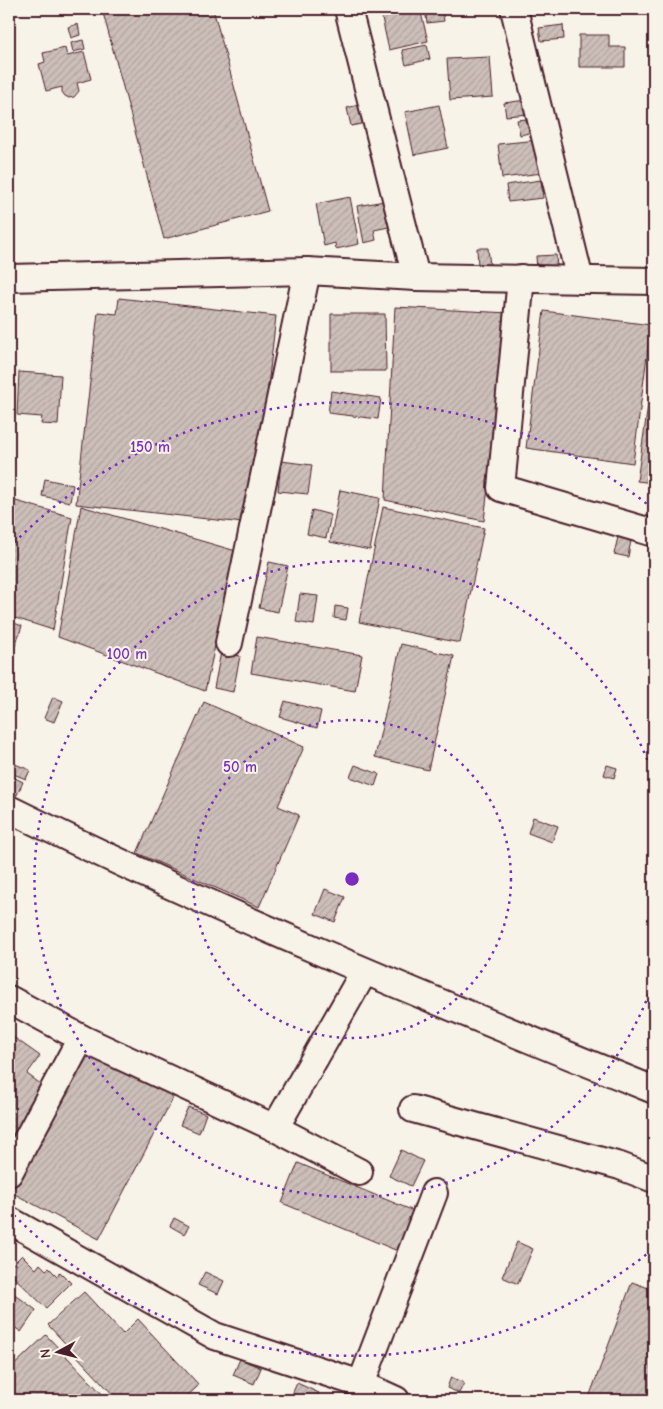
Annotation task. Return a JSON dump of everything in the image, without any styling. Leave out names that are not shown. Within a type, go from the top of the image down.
[{"type":"street","points":[[348,9],[416,277]]},
{"type":"street","points":[[514,9],[580,280]]},
{"type":"street","points":[[229,643],[307,271]]},
{"type":"street","points":[[9,278],[307,271],[416,277],[654,281]]},
{"type":"street","points":[[521,278],[501,488],[654,533]]},
{"type":"street","points":[[9,809],[115,862],[364,972],[654,1090]]},
{"type":"street","points":[[275,1128],[364,972]]},
{"type":"street","points":[[9,999],[81,1038],[275,1128],[359,1172]]},
{"type":"street","points":[[9,1173],[81,1038]]},
{"type":"street","points":[[413,1109],[620,1166],[654,1179]]},
{"type":"street","points":[[361,1384],[434,1193]]},
{"type":"street","points":[[9,1220],[215,1336],[361,1384],[396,1400]]},
{"type":"building","points":[[102,9],[213,9],[268,211],[164,239]]},
{"type":"building","points":[[380,9],[420,9],[428,41],[389,50]]},
{"type":"building","points":[[425,9],[442,9],[444,21],[427,23]]},
{"type":"building","points":[[78,24],[80,35],[71,38],[68,27]]},
{"type":"building","points":[[563,25],[564,39],[541,41],[539,28]]},
{"type":"building","points":[[579,35],[609,35],[609,47],[625,47],[625,67],[579,67]]},
{"type":"building","points":[[83,40],[85,49],[73,52],[71,43]]},
{"type":"building","points":[[427,45],[430,59],[406,65],[402,50]]},
{"type":"building","points":[[65,48],[67,56],[84,52],[91,79],[77,83],[79,91],[74,97],[69,98],[62,92],[62,87],[46,91],[39,64],[45,62],[43,53]]},
{"type":"building","points":[[490,57],[493,97],[450,100],[447,59]]},
{"type":"building","points":[[526,100],[528,114],[506,116],[504,103]]},
{"type":"building","points":[[366,103],[371,122],[351,126],[347,108]]},
{"type":"building","points":[[439,105],[448,148],[414,155],[405,112]]},
{"type":"building","points":[[527,119],[529,133],[520,135],[517,120]]},
{"type":"building","points":[[538,140],[542,173],[502,178],[498,144]]},
{"type":"building","points":[[541,180],[543,198],[508,202],[506,185]]},
{"type":"building","points":[[350,197],[359,244],[336,249],[335,243],[324,246],[316,204]]},
{"type":"building","points":[[384,201],[389,227],[374,230],[376,240],[364,243],[357,206]]},
{"type":"building","points":[[477,248],[488,248],[490,266],[478,267]]},
{"type":"building","points":[[556,255],[557,268],[537,269],[536,256]]},
{"type":"building","points":[[119,298],[276,316],[255,501],[245,500],[243,523],[76,504],[98,312],[117,314]]},
{"type":"building","points":[[395,307],[509,313],[484,521],[385,500]]},
{"type":"building","points":[[544,311],[651,325],[633,463],[526,448]]},
{"type":"building","points":[[331,314],[385,314],[386,371],[331,371]]},
{"type":"building","points":[[654,364],[654,483],[637,481]]},
{"type":"building","points":[[19,372],[61,375],[58,425],[41,424],[42,417],[17,415]]},
{"type":"building","points":[[331,391],[381,398],[378,419],[328,413]]},
{"type":"building","points":[[281,461],[312,465],[308,494],[278,491]]},
{"type":"building","points":[[45,479],[73,485],[70,502],[42,496]]},
{"type":"building","points":[[340,490],[380,498],[370,550],[330,542]]},
{"type":"building","points":[[9,499],[72,517],[53,630],[9,616]]},
{"type":"building","points":[[81,506],[236,551],[205,691],[58,637]]},
{"type":"building","points":[[383,507],[484,528],[460,643],[359,622]]},
{"type":"building","points":[[312,510],[331,515],[326,538],[307,534]]},
{"type":"building","points":[[618,537],[631,540],[628,557],[614,554]]},
{"type":"building","points":[[269,562],[288,566],[278,612],[259,608]]},
{"type":"building","points":[[300,594],[318,596],[314,625],[296,622]]},
{"type":"building","points":[[335,606],[348,608],[346,620],[334,618]]},
{"type":"building","points":[[9,621],[22,626],[15,646],[9,643]]},
{"type":"building","points":[[257,637],[362,655],[355,691],[251,673]]},
{"type":"building","points":[[401,644],[454,656],[428,770],[375,757]]},
{"type":"building","points":[[221,652],[240,656],[233,692],[214,688]]},
{"type":"building","points":[[53,697],[63,701],[54,722],[44,718]]},
{"type":"building","points":[[285,701],[321,711],[317,728],[280,717]]},
{"type":"building","points":[[204,702],[304,747],[278,806],[299,815],[259,907],[137,853]]},
{"type":"building","points":[[15,764],[30,770],[26,779],[11,773]]},
{"type":"building","points":[[355,765],[379,774],[375,786],[350,777]]},
{"type":"building","points":[[607,765],[617,768],[614,778],[604,775]]},
{"type":"building","points":[[9,775],[23,782],[17,795],[9,792]]},
{"type":"building","points":[[533,817],[558,826],[552,842],[528,833]]},
{"type":"building","points":[[325,889],[345,897],[335,922],[315,914]]},
{"type":"building","points":[[9,1034],[40,1056],[27,1074],[49,1090],[9,1146]]},
{"type":"building","points":[[85,1043],[176,1092],[99,1239],[9,1191]]},
{"type":"building","points":[[188,1107],[206,1114],[199,1133],[180,1125]]},
{"type":"building","points":[[401,1150],[423,1161],[411,1186],[389,1176]]},
{"type":"building","points":[[298,1163],[421,1214],[405,1254],[282,1203]]},
{"type":"building","points":[[174,1218],[189,1226],[184,1234],[170,1226]]},
{"type":"building","points":[[517,1242],[533,1249],[518,1284],[502,1277]]},
{"type":"building","points":[[22,1255],[36,1269],[40,1264],[46,1270],[49,1268],[57,1276],[60,1272],[71,1283],[46,1308],[9,1272],[9,1268]]},
{"type":"building","points":[[205,1272],[224,1281],[218,1294],[198,1285]]},
{"type":"building","points":[[632,1282],[654,1290],[654,1400],[588,1400]]},
{"type":"building","points":[[9,1290],[36,1310],[21,1332],[9,1323],[11,1316],[9,1315]]},
{"type":"building","points":[[84,1292],[123,1334],[138,1319],[199,1385],[183,1400],[118,1400],[48,1325]]},
{"type":"building","points":[[46,1335],[108,1400],[13,1400],[9,1395],[9,1370]]},
{"type":"building","points":[[240,1359],[261,1368],[254,1384],[233,1375]]},
{"type":"building","points":[[451,1377],[464,1383],[459,1393],[447,1388]]},
{"type":"building","points":[[297,1383],[319,1393],[316,1400],[290,1399]]}]
